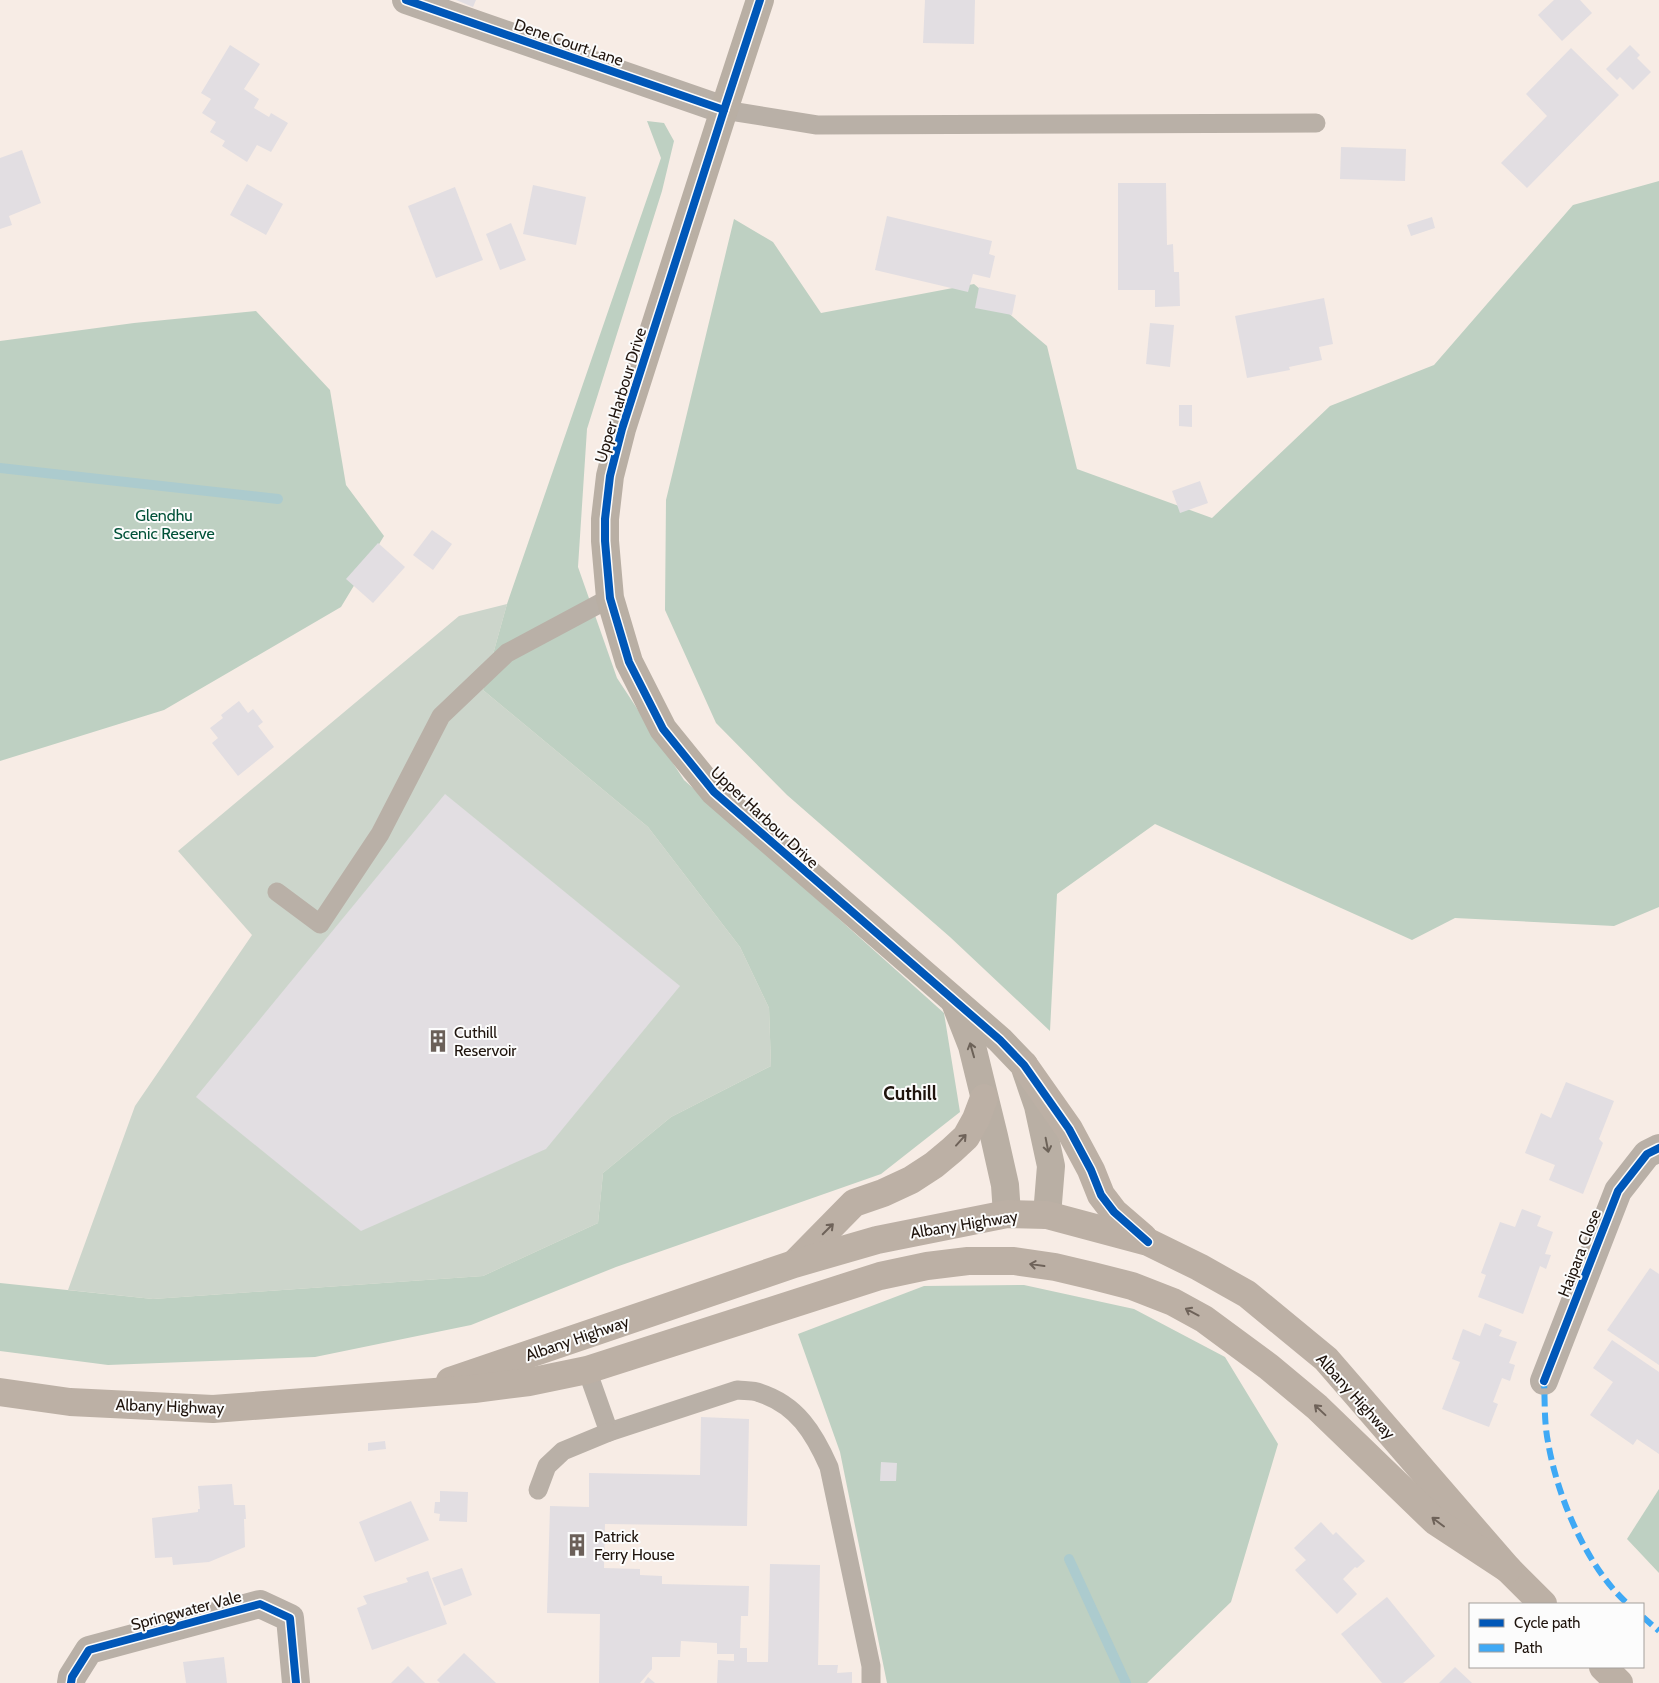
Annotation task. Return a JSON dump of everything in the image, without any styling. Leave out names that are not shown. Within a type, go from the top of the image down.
[{"type":"main road","name":"Upper Harbour Drive","points":[[760,0],[622,430],[610,476],[605,541],[610,598],[629,662],[646,698],[663,729],[714,792],[1000,1040],[1024,1065],[1038,1106],[1051,1166],[1047,1215]]},
{"type":"main road","name":"Upper Harbour Drive","points":[[954,1001],[972,1046],[1005,1185],[1006,1214]]},
{"type":"main road","points":[[1024,1065],[1069,1129],[1091,1170],[1101,1195],[1114,1212],[1148,1242]]},
{"type":"main road","points":[[794,1264],[854,1203],[883,1194],[911,1180],[952,1150],[966,1137],[976,1119],[984,1098]]},
{"type":"main road","name":"Albany Highway","points":[[400,1394],[449,1381],[794,1264],[877,1240],[1006,1214],[1047,1215],[1148,1242],[1200,1267],[1247,1294],[1326,1359],[1508,1569],[1541,1603]]},
{"type":"main road","name":"Albany Highway","points":[[0,1392],[70,1402],[213,1409],[483,1388],[528,1382],[586,1370],[880,1276],[927,1266],[968,1261],[1014,1262],[1055,1267],[1132,1286],[1173,1302],[1204,1319],[1269,1366],[1317,1407],[1435,1521],[1508,1569]]},
{"type":"main road","points":[[1604,1668],[1619,1683]]},
{"type":"street","name":"Dene Court Lane","points":[[406,0],[724,110]]},
{"type":"street","name":"Haipara Close","points":[[1544,1381],[1618,1191],[1647,1154],[1659,1148]]},
{"type":"street","name":"Springwater Vale","points":[[72,1683],[72,1677],[89,1650],[260,1604],[290,1618],[296,1683]]},
{"type":"lane","points":[[724,110],[817,125],[1316,123]]},
{"type":"lane","points":[[277,892],[320,924],[380,834],[441,716],[507,653],[610,598]]},
{"type":"lane","points":[[586,1370],[609,1432]]},
{"type":"lane","points":[[538,1490],[547,1466],[563,1451],[609,1432],[737,1390],[759,1392],[784,1404],[804,1421],[817,1441],[829,1467],[871,1666],[871,1683]]},
{"type":"shaded area","points":[[507,604],[483,690],[648,827],[740,947],[769,1008],[771,1066],[671,1117],[603,1173],[598,1223],[483,1276],[153,1299],[68,1290],[135,1106],[252,935],[178,851],[459,616]]},
{"type":"green space","points":[[647,121],[664,123],[674,141],[662,191],[587,429],[578,567],[617,678],[684,780],[944,1013],[960,1112],[881,1174],[616,1267],[471,1325],[315,1357],[108,1365],[0,1351],[0,1283],[153,1299],[483,1276],[598,1223],[603,1173],[671,1117],[771,1066],[769,1008],[740,947],[648,827],[483,690],[507,604],[661,158]]},
{"type":"green space","points":[[1659,181],[1659,907],[1614,926],[1455,918],[1412,940],[1155,824],[1057,894],[1050,1031],[950,937],[787,795],[716,723],[665,610],[666,500],[734,219],[773,242],[821,313],[974,284],[1047,346],[1077,469],[1212,518],[1330,406],[1434,365],[1573,205]]},
{"type":"green space","name":"Glendhu Scenic Reserve","points":[[256,311],[330,390],[346,485],[384,536],[341,607],[164,710],[0,761],[0,341],[134,323]]},
{"type":"green space","points":[[1024,1285],[1134,1309],[1225,1357],[1278,1444],[1231,1602],[1147,1683],[887,1683],[840,1452],[798,1334],[924,1286]]},
{"type":"green space","points":[[1659,1489],[1659,1573],[1627,1539]]},
{"type":"building","points":[[456,0],[476,0],[473,7]]},
{"type":"building","points":[[925,0],[975,0],[974,44],[923,43]]},
{"type":"building","points":[[1554,0],[1580,0],[1592,13],[1562,41],[1538,15]]},
{"type":"building","points":[[230,45],[260,64],[244,89],[259,99],[254,108],[269,117],[271,113],[288,123],[271,152],[257,145],[247,162],[222,146],[225,141],[210,132],[216,122],[202,113],[211,99],[201,93]]},
{"type":"building","points":[[1630,45],[1640,55],[1637,58],[1651,72],[1633,90],[1620,77],[1617,80],[1606,69]]},
{"type":"building","points":[[1571,48],[1619,95],[1527,188],[1501,163],[1547,116],[1526,94]]},
{"type":"building","points":[[1341,147],[1406,149],[1405,181],[1340,179]]},
{"type":"building","points":[[22,150],[41,203],[9,216],[12,225],[0,229],[0,158]]},
{"type":"building","points":[[1118,183],[1166,183],[1167,245],[1173,244],[1174,272],[1179,272],[1180,306],[1155,307],[1155,290],[1118,290]]},
{"type":"building","points":[[247,184],[283,204],[266,235],[230,215]]},
{"type":"building","points":[[533,185],[586,197],[576,245],[523,234]]},
{"type":"building","points":[[455,187],[483,260],[436,278],[408,206]]},
{"type":"building","points":[[887,216],[992,241],[989,254],[995,256],[990,278],[973,274],[968,292],[875,270]]},
{"type":"building","points":[[1432,217],[1435,228],[1411,236],[1407,225]]},
{"type":"building","points":[[511,223],[526,260],[500,270],[486,234]]},
{"type":"building","points":[[979,287],[1016,295],[1012,315],[975,308]]},
{"type":"building","points":[[1324,298],[1333,344],[1319,347],[1322,360],[1289,367],[1290,370],[1247,378],[1235,316]]},
{"type":"building","points":[[1150,323],[1174,325],[1170,367],[1146,364]]},
{"type":"building","points":[[1179,405],[1192,405],[1192,427],[1179,426]]},
{"type":"building","points":[[1200,481],[1208,503],[1180,513],[1172,491]]},
{"type":"building","points":[[432,530],[452,544],[433,570],[413,555]]},
{"type":"building","points":[[378,543],[405,567],[373,603],[346,579]]},
{"type":"building","points":[[239,701],[248,713],[253,709],[263,722],[258,726],[274,747],[238,776],[212,743],[218,738],[210,728],[223,718],[221,715]]},
{"type":"building","name":"Cuthill Reservoir","points":[[445,794],[680,986],[546,1149],[361,1231],[196,1097]]},
{"type":"building","points":[[1566,1082],[1614,1101],[1599,1139],[1603,1143],[1583,1194],[1549,1180],[1555,1165],[1525,1153],[1541,1113],[1551,1118]]},
{"type":"building","points":[[1522,1209],[1541,1216],[1537,1226],[1553,1232],[1545,1254],[1551,1255],[1546,1269],[1540,1266],[1523,1314],[1478,1297],[1486,1275],[1481,1273],[1500,1222],[1515,1227]]},
{"type":"building","points":[[1650,1268],[1659,1274],[1659,1365],[1607,1330]]},
{"type":"building","points":[[1485,1323],[1502,1330],[1499,1336],[1517,1342],[1509,1363],[1515,1365],[1510,1381],[1502,1378],[1493,1402],[1498,1404],[1489,1427],[1442,1409],[1460,1362],[1452,1359],[1463,1329],[1480,1336]]},
{"type":"building","points":[[1612,1340],[1659,1372],[1659,1454],[1637,1439],[1633,1445],[1590,1415],[1613,1382],[1593,1368]]},
{"type":"building","name":"Patrick Ferry House","points":[[701,1417],[749,1419],[747,1526],[605,1524],[604,1568],[640,1569],[640,1575],[662,1576],[662,1584],[749,1586],[748,1616],[741,1616],[740,1648],[747,1648],[747,1662],[768,1662],[770,1564],[820,1565],[818,1665],[838,1665],[837,1673],[852,1672],[852,1683],[717,1683],[718,1660],[734,1661],[734,1654],[717,1654],[717,1643],[681,1641],[680,1657],[652,1657],[652,1669],[640,1683],[599,1683],[600,1614],[547,1613],[550,1506],[589,1507],[589,1473],[700,1475]]},
{"type":"building","points":[[385,1441],[386,1449],[368,1451],[368,1443]]},
{"type":"building","points":[[881,1462],[897,1463],[896,1481],[880,1481]]},
{"type":"building","points":[[232,1484],[234,1505],[245,1505],[245,1547],[209,1562],[173,1565],[172,1557],[155,1558],[152,1518],[198,1512],[198,1509],[200,1509],[198,1486]]},
{"type":"building","points":[[440,1491],[468,1492],[467,1522],[439,1521],[440,1514],[434,1513],[435,1502],[440,1502]]},
{"type":"building","points":[[411,1501],[429,1540],[375,1562],[359,1522]]},
{"type":"building","points":[[1321,1522],[1333,1535],[1336,1532],[1365,1561],[1357,1568],[1355,1567],[1343,1579],[1357,1594],[1337,1614],[1295,1570],[1306,1560],[1294,1548]]},
{"type":"building","points":[[462,1568],[472,1595],[444,1606],[432,1578]]},
{"type":"building","points":[[428,1571],[447,1624],[372,1650],[357,1608],[367,1604],[363,1596],[408,1582],[406,1578]]},
{"type":"building","points":[[1387,1597],[1435,1656],[1403,1683],[1382,1683],[1341,1634]]},
{"type":"building","points":[[464,1653],[496,1683],[440,1683],[437,1680]]},
{"type":"building","points":[[224,1657],[227,1683],[186,1683],[183,1662]]},
{"type":"building","points":[[408,1666],[425,1683],[391,1683]]},
{"type":"building","points":[[1455,1667],[1472,1683],[1439,1683]]},
{"type":"building","points":[[648,1677],[655,1683],[644,1683]]},
{"type":"waterway","points":[[0,468],[278,499]]},
{"type":"waterway","points":[[1069,1559],[1126,1683]]},
{"type":"marked path","points":[[1546,1377],[1544,1381],[1547,1434],[1552,1463],[1566,1507],[1576,1530],[1599,1571],[1627,1603]]},
{"type":"marked path","points":[[1644,1618],[1659,1631]]},
{"type":"cycle path","points":[[406,0],[724,110]]},
{"type":"cycle path","points":[[760,0],[622,429],[610,476],[605,519],[610,598],[629,662],[663,729],[714,792],[1000,1040],[1024,1065],[1069,1129],[1091,1170],[1101,1195],[1114,1212],[1148,1242]]},
{"type":"cycle path","points":[[1544,1381],[1618,1191],[1647,1154],[1659,1148]]},
{"type":"cycle path","points":[[71,1683],[72,1677],[89,1650],[260,1604],[290,1618],[296,1683]]},
{"type":"place","name":"Cuthill Reservoir","points":[[438,1041]]},
{"type":"place","name":"Patrick Ferry House","points":[[577,1545]]},
{"type":"district","name":"Cuthill","points":[[910,1093]]}]
